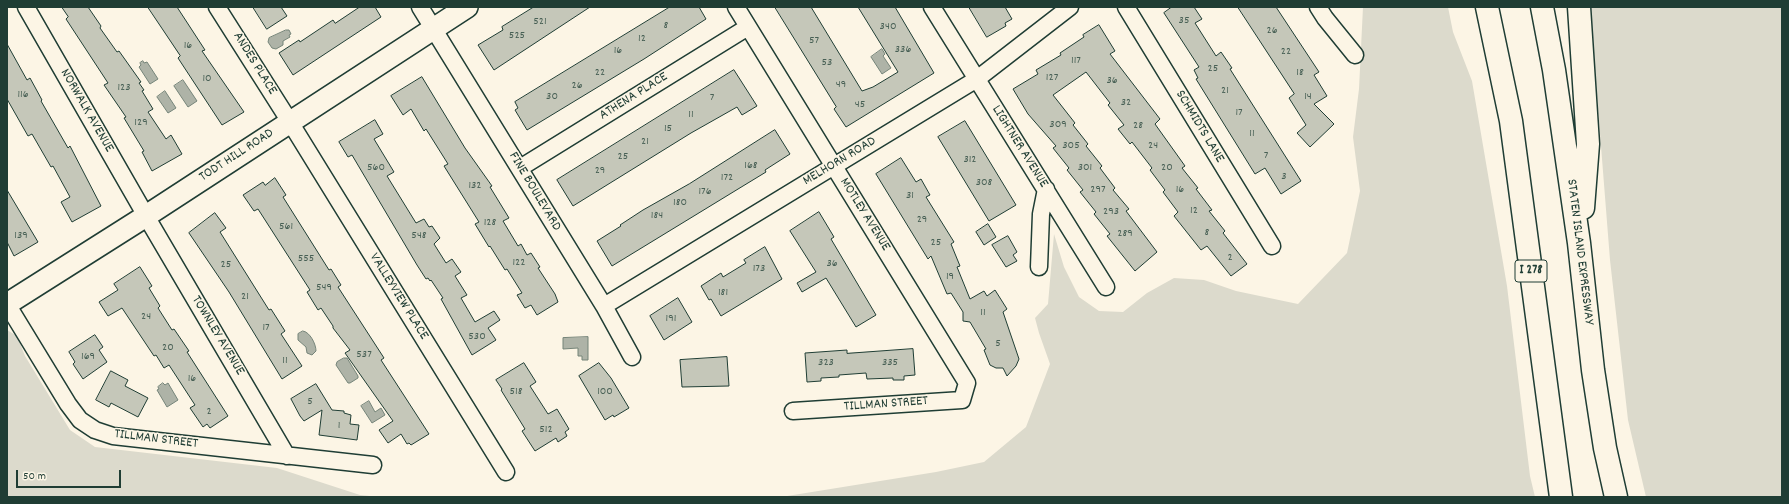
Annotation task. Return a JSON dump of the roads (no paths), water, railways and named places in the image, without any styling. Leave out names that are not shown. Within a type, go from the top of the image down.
[{"type":"highway","name":"I 278","points":[[1487,7],[1511,121],[1560,497]]},
{"type":"highway","name":"STATEN ISLAND EXPRESSWAY","points":[[1542,7],[1554,70],[1579,244],[1593,370],[1605,448],[1616,497]]},
{"type":"highway","points":[[1579,7],[1588,144],[1579,244]]},
{"type":"street","name":"NORWALK AVENUE","points":[[26,7],[146,216]]},
{"type":"street","name":"ANDES PLACE","points":[[217,7],[290,122]]},
{"type":"street","name":"FINE BOULEVARD","points":[[420,7],[604,306],[632,357]]},
{"type":"street","name":"TODT HILL ROAD","points":[[7,304],[146,216],[467,7]]},
{"type":"street","name":"MOTLEY AVENUE","points":[[736,7],[968,382]]},
{"type":"street","name":"LIGHTNER AVENUE","points":[[932,7],[1106,287]]},
{"type":"street","name":"MELHORN ROAD","points":[[604,306],[977,79],[1070,7]]},
{"type":"street","name":"SCHMIDTS LANE","points":[[1126,7],[1272,246]]},
{"type":"street","points":[[1318,7],[1324,18],[1355,55]]},
{"type":"street","name":"ATHENA PLACE","points":[[520,168],[748,27]]},
{"type":"street","name":"VALLEYVIEW PLACE","points":[[290,122],[506,472]]},
{"type":"street","points":[[1039,267],[1041,214],[1046,189]]},
{"type":"street","name":"TOWNLEY AVENUE","points":[[146,216],[287,456]]},
{"type":"street","name":"TILLMAN STREET","points":[[7,304],[68,404],[80,420],[95,430],[114,436],[373,465]]},
{"type":"street","name":"TILLMAN STREET","points":[[793,411],[962,400],[968,382]]}]
